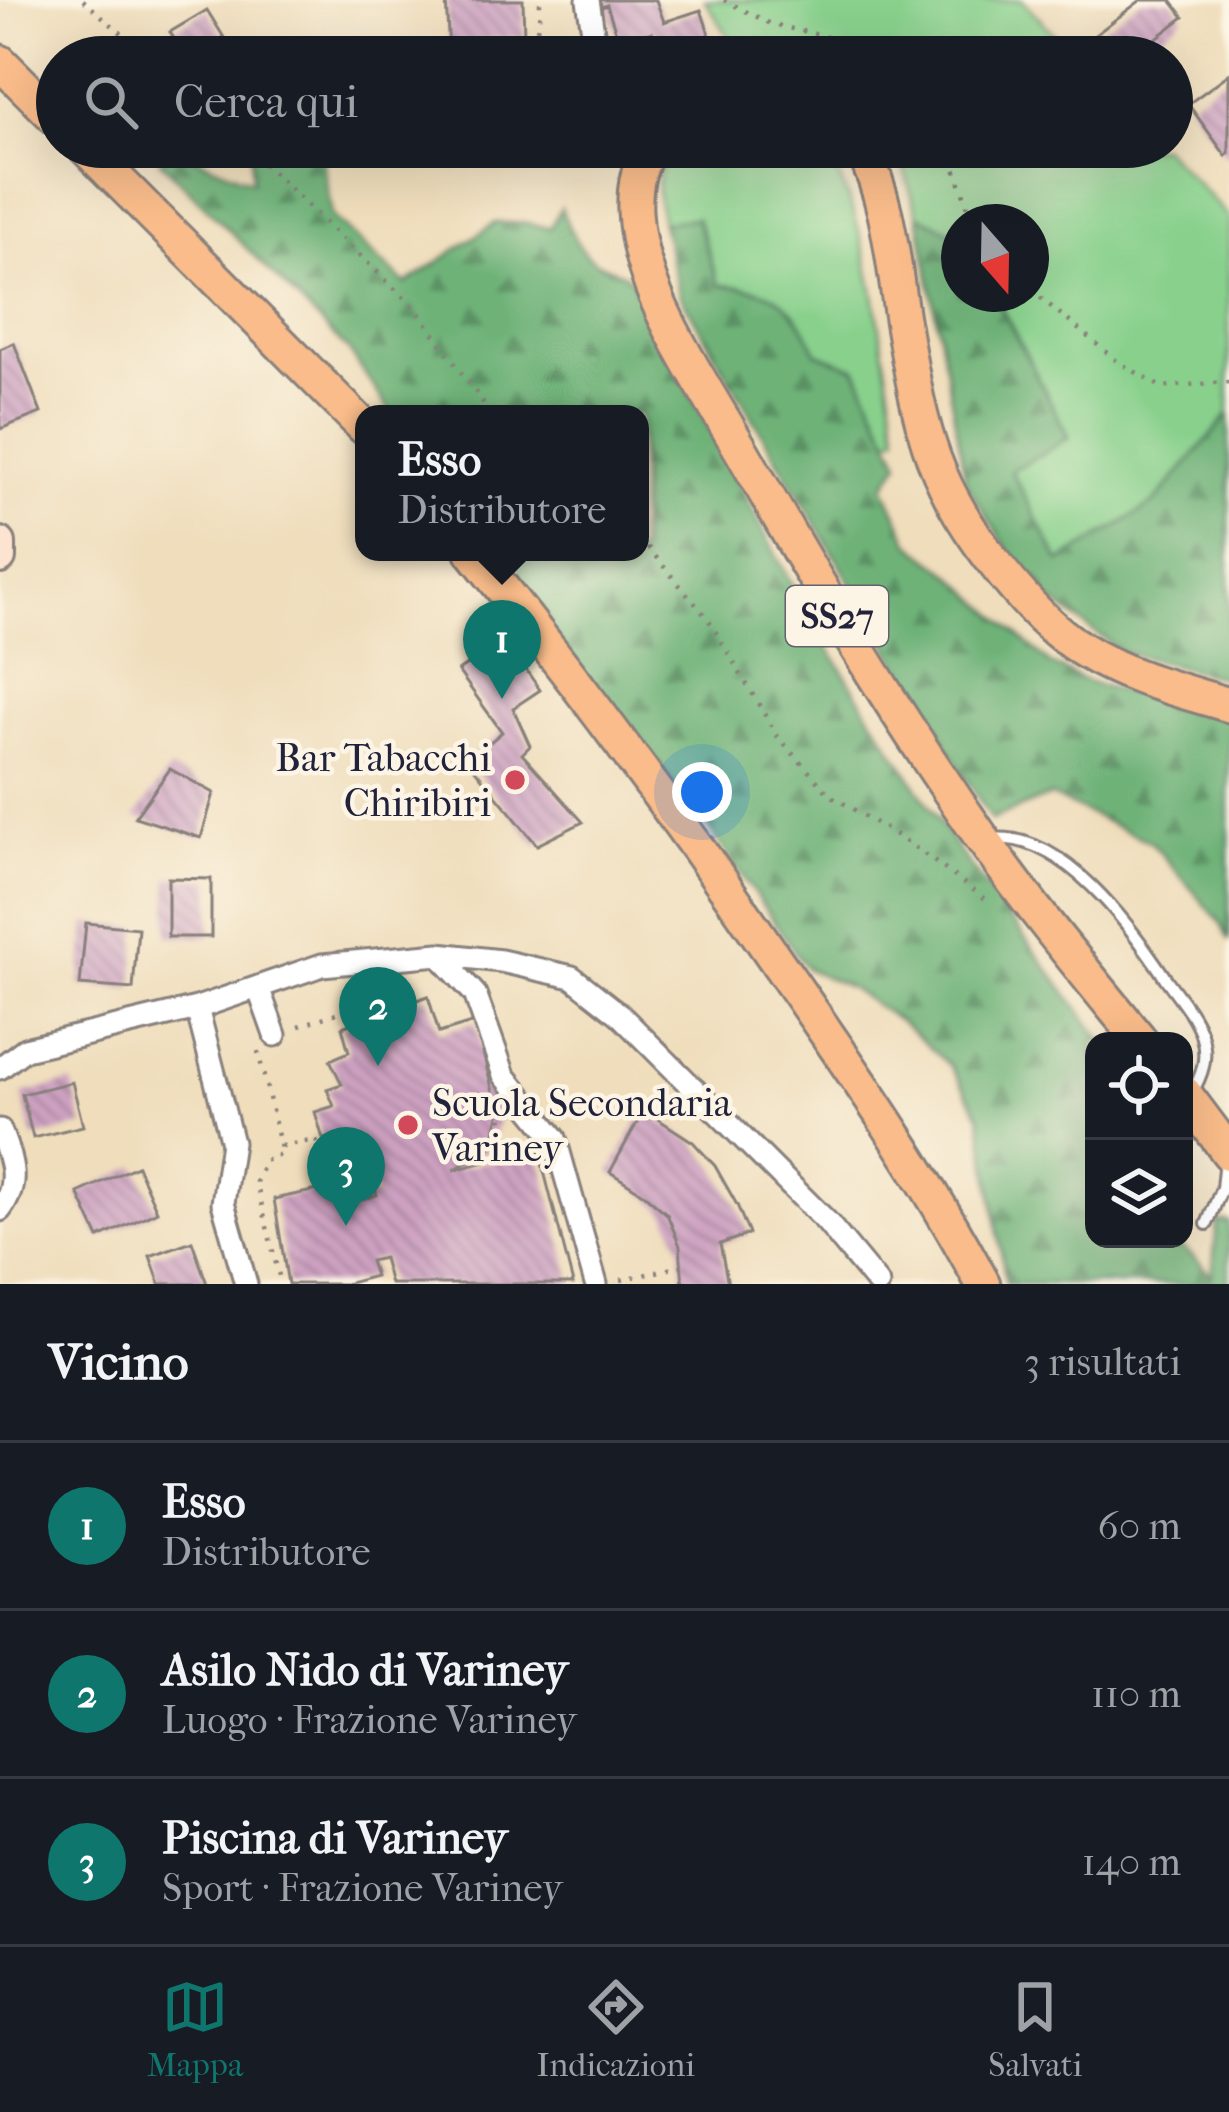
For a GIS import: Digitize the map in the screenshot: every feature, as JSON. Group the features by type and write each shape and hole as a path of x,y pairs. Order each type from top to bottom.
{"main road":[{"path":"0,62 36,98"},
{"path":"106,168 355,418"},
{"name":"SS27","path":"639,168 634,194 649,279 827,601 983,840 1134,1032"},
{"path":"869,168 885,208 924,438 943,488 967,529 1032,610 1083,650 1160,686 1226,703"},
{"path":"0,543 0,558"},
{"path":"479,561 569,670 756,931 913,1157 983,1284"},
{"path":"1193,1105 1228,1151"}],"street":[{"path":"588,0 594,36"},
{"path":"439,955 476,994 504,1075 555,1138 600,1284"},
{"path":"0,1067 25,1049 197,1008 322,965 439,955 572,977 619,1014 826,1221 878,1284"},
{"path":"258,987 265,1038"},
{"path":"197,1008 232,1143 223,1202 246,1284"},
{"path":"0,1130 13,1164 13,1183 0,1210"}],"lane":[{"path":"983,840 1005,837 1044,851 1123,916 1202,1036 1204,1072 1193,1087"},
{"path":"1207,1224 1222,1188 1228,1151"}],"path":[{"path":"83,0 125,36"},
{"path":"534,36 540,23 540,0"},
{"path":"724,0 771,24 824,36"},
{"path":"268,168 417,310 485,405"},
{"path":"955,168 967,204"},
{"path":"1049,305 1117,361 1161,387 1229,382"},
{"path":"649,549 708,619 778,737 830,795 998,906"},
{"path":"281,1284 256,1182 265,1161 282,1153 265,1038 376,999 381,1012"},
{"path":"494,1090 505,1133 494,1135"},
{"path":"280,1146 316,1140 329,1175 350,1171 361,1200"},
{"path":"325,1164 340,1160"},
{"path":"600,1284 682,1266"}],"green space":[{"path":"705,0 1022,0 1056,36 728,36"},
{"path":"167,168 220,168 252,181 252,168 324,168 332,217 406,284 495,223 550,228 561,208 582,250 632,280 805,610 960,853 1096,1032 1085,1032 1085,1248 1184,1248 1212,1275 1217,1222 1229,1222 1229,1284 1006,1284 980,1115 950,1066 902,1023 849,987 807,969 706,824 492,561 649,561 649,405 386,405 349,351"},
{"path":"662,168 835,168 864,251 898,435 889,440 856,368 817,353 791,309 769,294 719,285 697,218 662,223 658,182"},
{"path":"903,168 1182,168 1229,217 1229,414 1154,503 1060,563 1011,471 1069,437 1003,312 1049,312 1049,204 941,204 941,227 918,215"},
{"path":"918,215 941,227 941,312 1003,312 1069,438 1011,471 1060,562 1154,503 1229,414 1229,679 1122,652 1030,585 966,483"},
{"path":"696,218 719,285 756,290 781,301 791,309 817,353 856,368 900,462 884,486 910,543 1050,664 1090,683 1229,717 1229,941 1220,922 1152,843 1050,796 991,820 679,293 662,223"}],"building":[{"path":"446,0 523,0 524,36 448,36"},
{"path":"596,0 656,0 664,22 701,10 710,36 653,36 652,32 617,36 607,5 597,9"},
{"path":"1141,0 1171,0 1184,17 1159,36 1094,36"},
{"path":"207,10 223,36 172,36 170,32"},
{"path":"1229,74 1226,156 1193,111 1193,100"},
{"path":"14,343 41,413 0,429 0,349"},
{"path":"505,640 540,690 513,708 530,746 522,754 583,822 537,845 468,761 502,732 458,671"},
{"path":"170,769 214,793 201,838 135,817"},
{"path":"168,878 211,879 211,937 168,937"},
{"path":"86,923 138,928 133,989 80,985"},
{"path":"428,996 439,1033 475,1022 499,1115 492,1146 454,1170 538,1148 573,1284 390,1284 383,1258 370,1261 375,1276 345,1284 288,1284 274,1199 337,1186 344,1205 377,1195 368,1163 343,1170 335,1138 323,1139 315,1112 334,1106 327,1089 342,1084 330,1060 349,1052 342,1027"},
{"path":"72,1082 83,1126 33,1138 22,1094"},
{"path":"644,1110 693,1142 715,1166 737,1205 749,1234 720,1244 728,1284 683,1284 680,1246 667,1214 610,1172"},
{"path":"137,1166 157,1211 99,1238 78,1193"},
{"path":"192,1241 207,1284 160,1284 150,1256"}],"place":[{"name":"Esso","path":"502,699"},
{"name":"Bar Tabacchi Chiribiri","path":"515,780"},
{"name":"Asilo Nido di Variney","path":"378,1066"},
{"name":"Scuola Secondaria Variney","path":"408,1125"},
{"name":"Piscina di Variney","path":"346,1226"}]}
